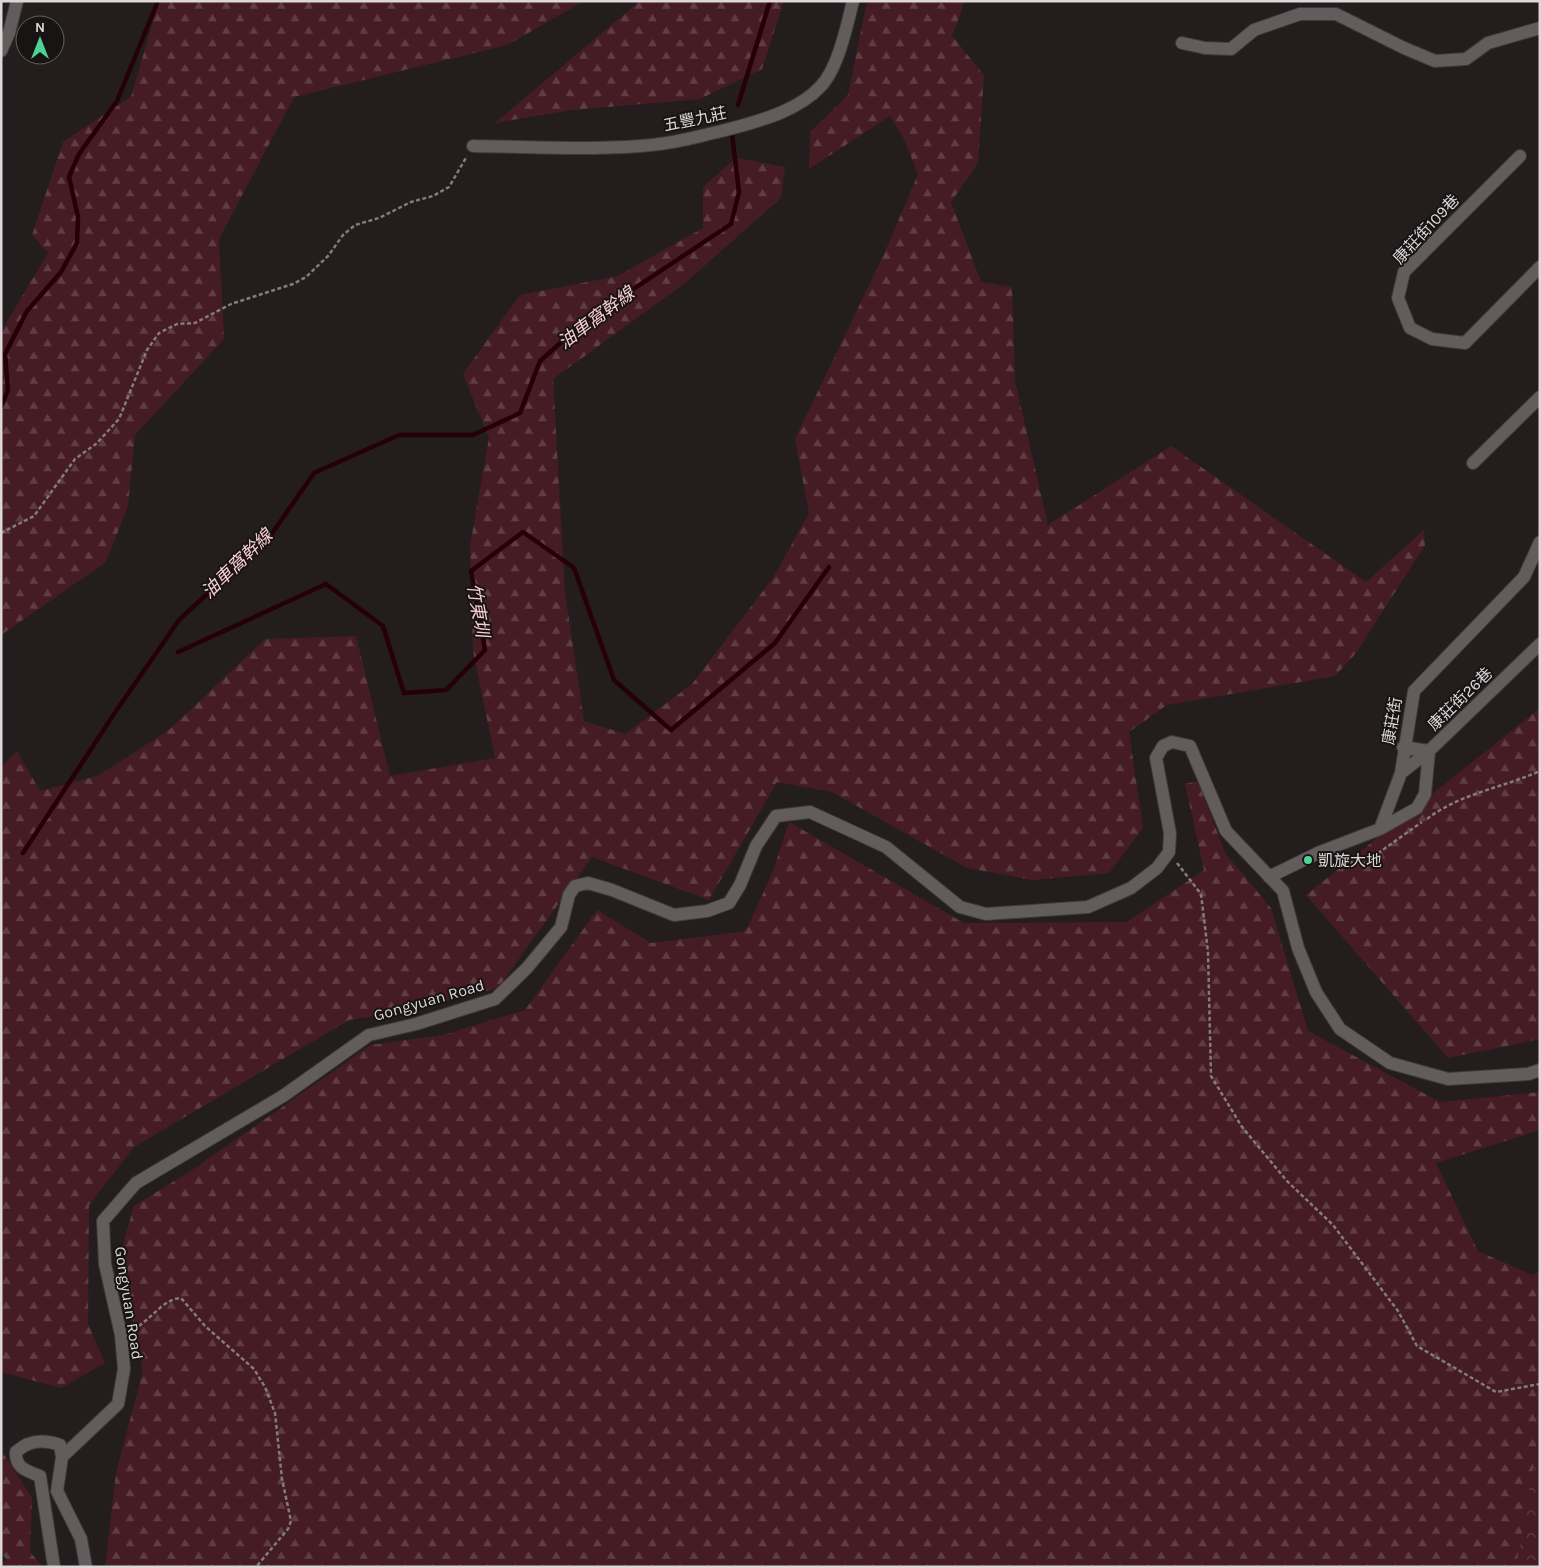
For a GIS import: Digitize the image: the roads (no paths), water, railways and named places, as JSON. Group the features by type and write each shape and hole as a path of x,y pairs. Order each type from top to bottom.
{"street":[{"path":"1,50 9,33 17,1"},
{"name":"五豐九莊","path":"472,146 576,148 642,146 710,134 765,120 805,100 823,85 841,50 853,1"},
{"path":"1182,43 1205,48 1232,49 1254,30 1300,14 1336,14 1404,48 1436,61 1466,60 1488,43 1540,28"},
{"name":"康莊街109巷","path":"1520,156 1404,272 1398,298 1410,328 1432,339 1465,343 1540,267"},
{"path":"1473,463 1540,397"},
{"name":"康莊街","path":"1380,829 1401,773 1414,691 1524,576 1540,542"},
{"name":"康莊街26巷","path":"1401,773 1429,751 1540,644"},
{"name":"Gongyuan Road","path":"62,1457 118,1404 124,1369 121,1335 105,1264 103,1221 136,1183 283,1096 369,1035 416,1024 494,999 526,968 561,927 568,895 575,886 588,884 612,890 674,915 707,911 729,903 740,885 756,846 776,816 810,812 886,847 960,907 986,914 1088,907 1131,888 1157,868 1169,852 1170,833 1156,758 1163,746 1172,742 1190,746 1226,831 1269,877"},
{"path":"1404,747 1429,751 1425,794 1417,808 1380,829 1320,852 1269,877 1283,891 1298,948 1316,992 1340,1029 1390,1063 1448,1079 1528,1074 1540,1070"},
{"path":"54,1567 40,1476 22,1469 16,1460 16,1452 23,1446 35,1441 51,1442 60,1445 62,1457 57,1490 81,1539 86,1567"}],"waterway":[{"path":"1,407 8,390 5,354 27,311 61,272 77,243 78,217 69,177 79,154 117,101 158,1"},
{"name":"油車窩幹線","path":"738,105 770,1"},
{"name":"油車窩幹線","path":"23,853 114,714 179,620 271,535 314,473 399,435 473,435 520,413 540,361 584,322 731,224 739,192 732,134"},
{"name":"竹東圳","path":"178,652 326,584 383,626 404,693 446,690 485,650 471,571 523,532 574,568 614,680 671,730 775,643 829,567"}],"place":[{"name":"凱旋大地","path":"1308,860"}]}
